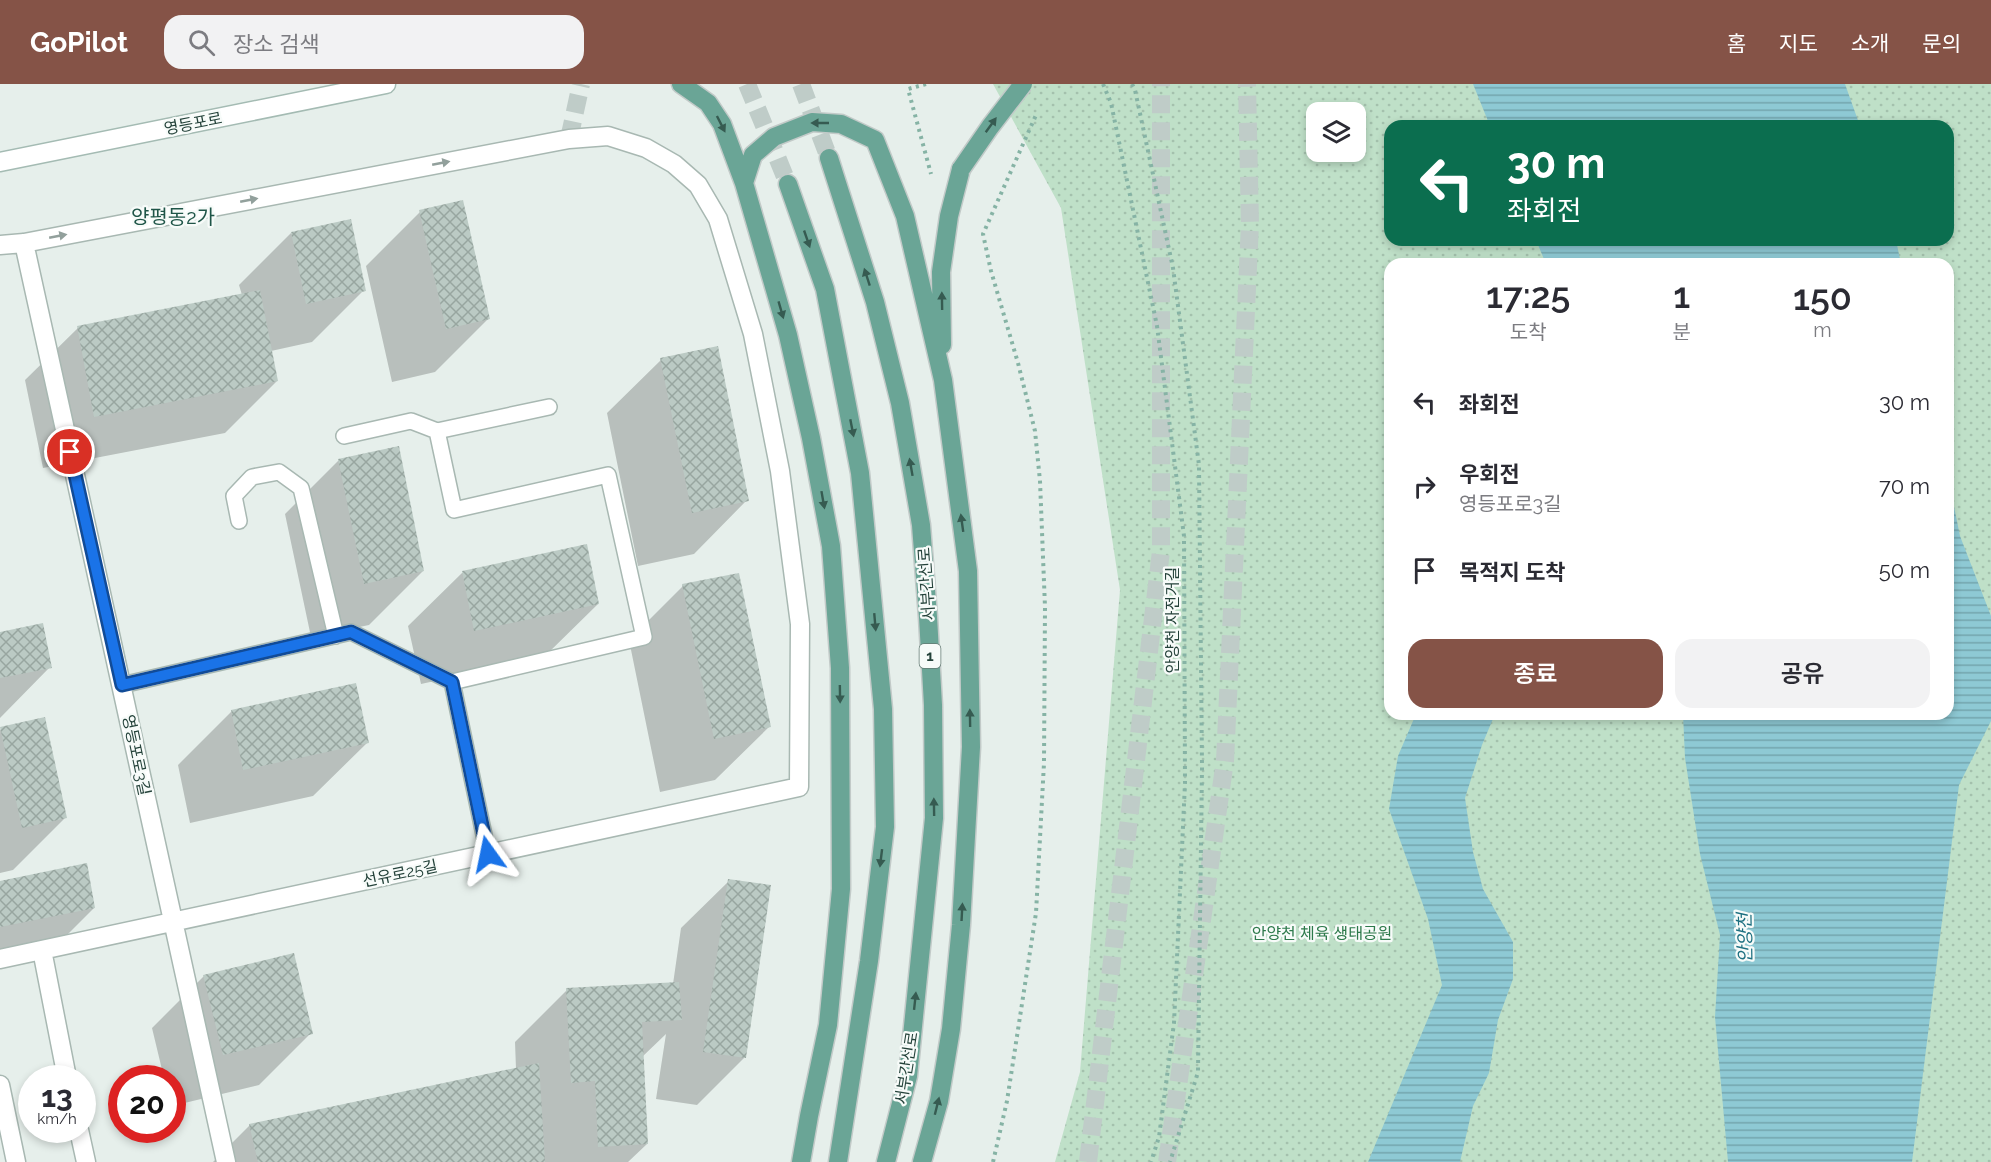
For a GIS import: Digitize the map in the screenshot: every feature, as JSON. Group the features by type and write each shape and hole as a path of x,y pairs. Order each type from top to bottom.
{"main road":[{"path":"681,84 708,103 722,124 744,183 788,335 812,438 831,546 840,668 841,889 828,1025 801,1162"},
{"path":"943,380 941,272 949,216 961,169 1023,84"},
{"path":"744,183 753,155 774,137 812,122 841,124 875,140 904,216 943,380 968,571 971,747 961,925 951,1029 939,1101 922,1162"},
{"name":"서부간선로","path":"829,158 875,302 900,403 921,525 933,705 934,818 908,1076 886,1162"},
{"path":"788,184 825,289 860,473 883,709 885,827 867,972 838,1162"}],"street":[{"name":"영등포로","path":"0,162 387,84"},
{"name":"선유로25길","path":"0,959 799,787 800,624 780,471 753,334 718,219 698,185 674,164 646,148 608,136 569,139 24,243"},
{"path":"0,245 24,243"},
{"name":"영등포로3길","path":"24,243 226,1162"},
{"path":"42,950 64,1065"},
{"path":"0,1085 16,1162"},
{"path":"82,1143 86,1162"}],"lane":[{"path":"344,436 411,422 436,431 549,407"},
{"path":"122,685 351,632 452,682 644,638 608,475 454,510 436,431"},
{"path":"238,521 234,496 252,477 279,472 301,488 336,636"},
{"path":"452,682 488,854"}],"path":[{"path":"926,84 908,89 932,177"},
{"name":"안양천 자전거길","path":"1103,84 1111,103 1157,326 1184,536 1185,783 1174,1012 1159,1137 1151,1162"},
{"path":"1132,84 1173,268 1199,465 1202,767 1197,1072 1170,1162"},
{"path":"993,1162 1009,1090 1036,913 1044,764 1045,607 1040,481 1035,432 983,234 1039,108"}],"green space":[{"name":"안양천 체육 생태공원","path":"993,84 1991,84 1991,1162 1055,1162 1080,1072 1120,590 1061,208"}],"water":[{"path":"1473,84 1845,84 1858,120 1488,120"},
{"path":"1538,246 1897,246 1900,258 1544,258"},
{"name":"안양천","path":"1954,507 1960,536 1991,616 1991,721 1959,785 1912,1162 1728,1162 1715,1017 1720,935 1700,854 1685,758 1683,720 1954,720"},
{"path":"1413,720 1492,720 1465,798 1473,852 1483,889 1513,942 1513,979 1498,1020 1489,1073 1473,1106 1460,1162 1368,1162 1442,985 1428,919 1389,809 1398,756"}],"building":[{"path":"463,200 490,319 446,329 419,210"},
{"path":"351,219 366,291 306,304 291,232"},
{"path":"260,290 278,381 94,417 77,326"},
{"path":"718,346 749,501 692,513 660,358"},
{"path":"399,446 424,571 364,584 338,459"},
{"path":"587,544 599,604 474,631 462,571"},
{"path":"739,573 771,727 714,739 682,584"},
{"path":"43,623 52,668 0,678 0,632"},
{"path":"356,683 369,743 243,770 231,710"},
{"path":"45,717 67,818 22,828 0,727"},
{"path":"87,863 95,908 0,927 0,881"},
{"path":"728,879 771,885 746,1058 703,1052"},
{"path":"294,953 313,1034 223,1055 203,975"},
{"path":"679,982 682,1020 642,1022 648,1144 598,1147 595,1081 571,1083 566,988"},
{"path":"539,1063 545,1162 258,1162 249,1124"}],"tunnel":[{"path":"569,139 581,84"},
{"path":"747,84 788,184"},
{"path":"801,84 829,158"},
{"path":"1088,1162 1161,551 1161,84"},
{"path":"1167,1162 1225,761 1250,224 1247,84"}],"district":[{"name":"양평동2가","path":"173,217"}],"route":[{"path":"70,452 122,685 351,632 452,682 488,854"}]}
